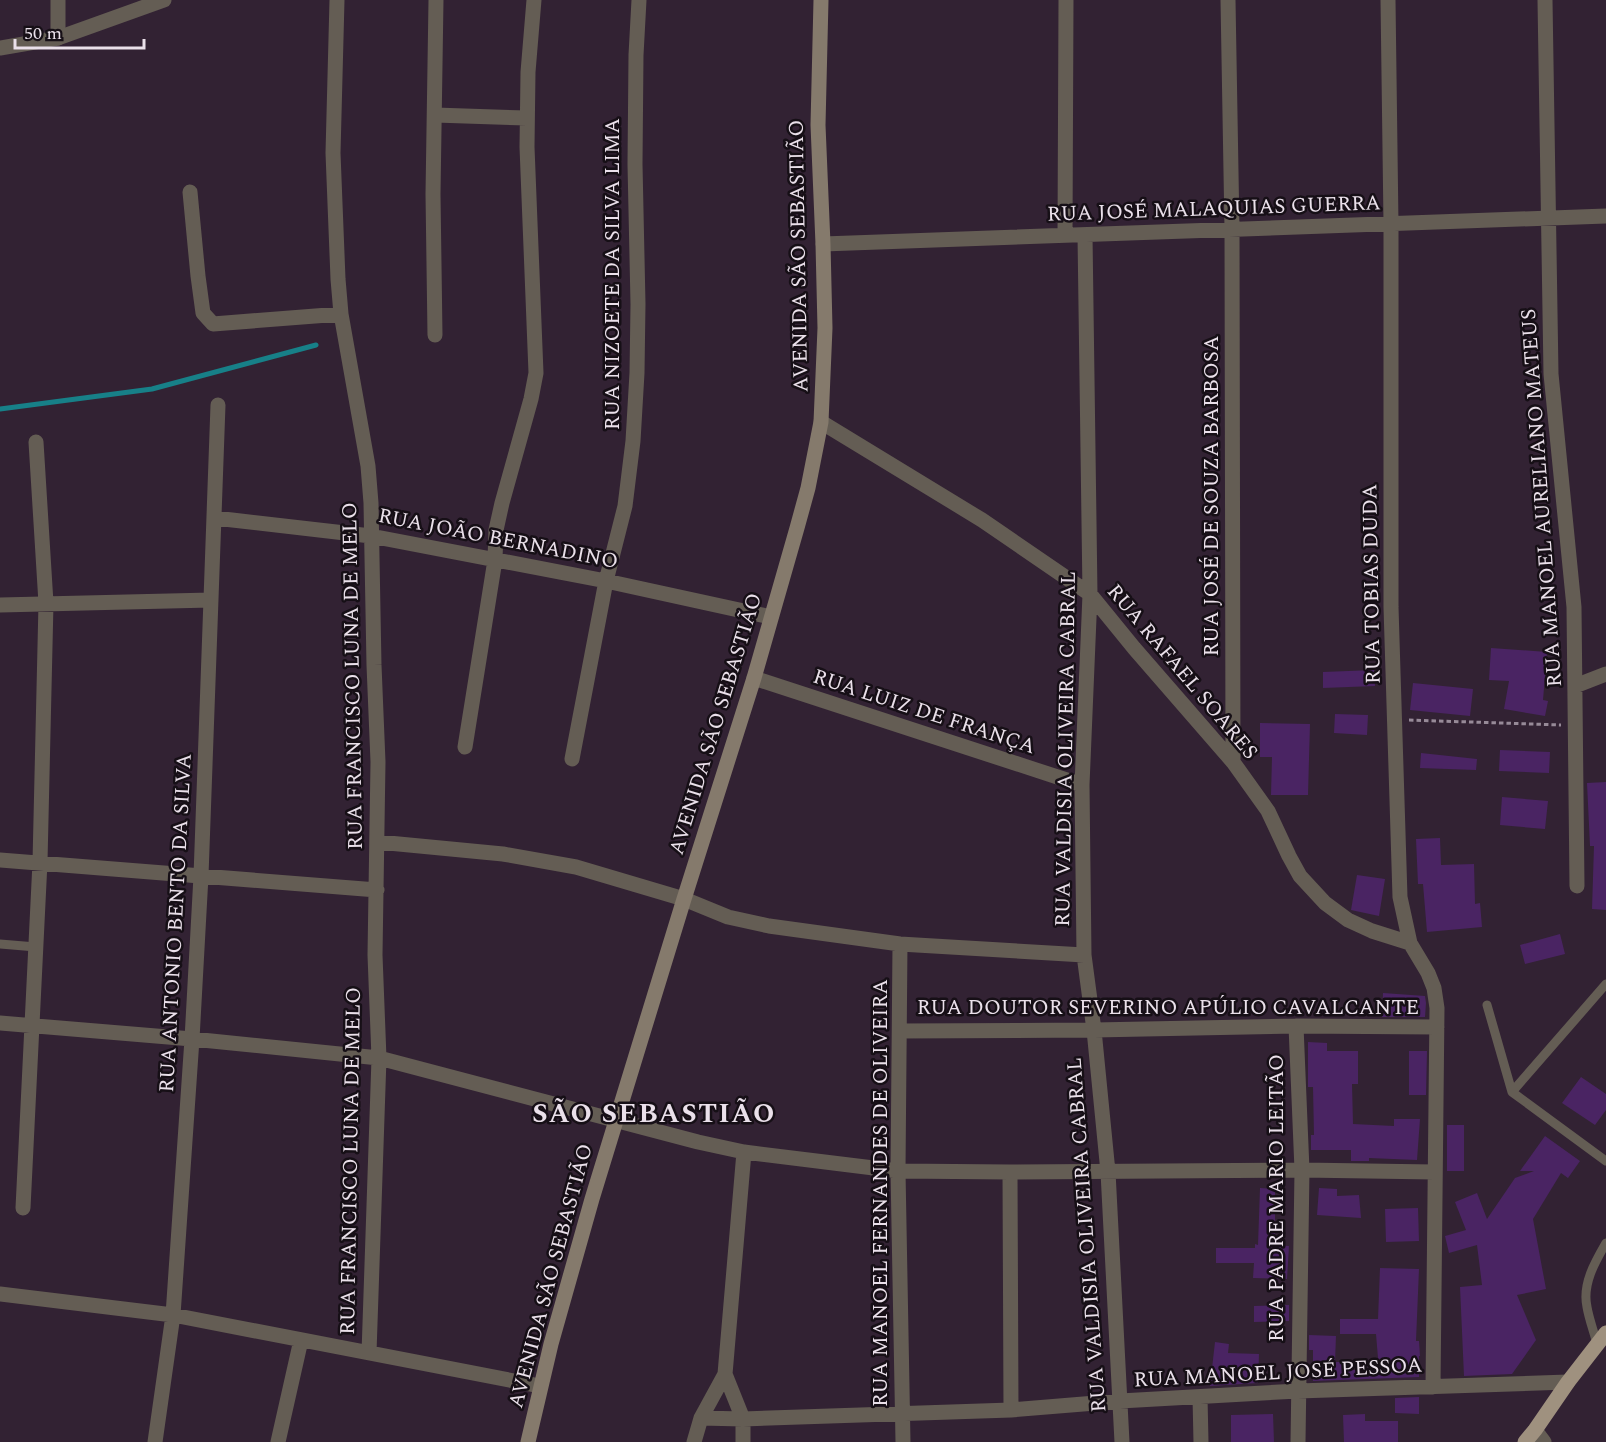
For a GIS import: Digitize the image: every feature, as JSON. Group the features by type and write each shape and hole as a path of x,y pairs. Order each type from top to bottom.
{"main road":[{"name":"AVENIDA SÃO SEBASTIÃO","path":"528,1442 551,1344 616,1120 754,678 808,488 821,422 825,328 824,244 818,125 821,0"},
{"path":"1535,1438 1568,1382 1602,1339"}],"street":[{"path":"58,0 58,38"},
{"path":"0,48 58,38 164,0"},
{"name":"RUA FRANCISCO LUNA DE MELO","path":"337,0 333,153 338,279 341,314 368,465 378,762 375,955 379,1058 369,1353"},
{"path":"435,335 433,194 436,0"},
{"path":"465,747 495,560 496,530 536,373 526,147 528,72 534,0"},
{"name":"RUA NIZOETE DA SILVA LIMA","path":"572,759 606,581 626,506 633,441 638,316 635,153 639,0"},
{"path":"1065,235 1066,0"},
{"name":"RUA JOSÉ DE SOUZA BARBOSA","path":"1228,0 1232,229 1233,762"},
{"name":"RUA TOBIAS DUDA","path":"1388,0 1391,224 1391,607 1401,897 1410,943 1428,973 1434,988 1437,1008 1433,1387"},
{"name":"RUA MANOEL AURELIANO MATEUS","path":"1545,0 1551,374 1574,607 1577,886"},
{"path":"435,115 527,118"},
{"path":"190,192 203,313 213,324 341,314"},
{"name":"RUA JOSÉ MALAQUIAS GUERRA","path":"824,244 1606,216"},
{"name":"RUA VALDISIA OLIVEIRA CABRAL","path":"1085,235 1090,594 1082,785 1084,955 1108,1172 1122,1442"},
{"name":"RUA ANTONIO BENTO DA SILVA","path":"155,1442 172,1315 192,1039 201,876 218,405"},
{"name":"RUA RAFAEL SOARES","path":"821,422 982,520 1090,594 1233,762 1268,811 1300,876 1325,903 1348,920 1371,931 1410,943"},
{"path":"23,1208 40,862 46,603 36,442"},
{"name":"RUA JOÃO BERNADINO","path":"215,518 371,536 606,581 771,616"},
{"path":"0,605 211,600"},
{"path":"1575,686 1606,674"},
{"name":"RUA LUIZ DE FRANÇA","path":"754,678 1082,785"},
{"path":"378,842 503,854 566,865 684,898 728,917 769,926 900,944 1084,955"},
{"path":"0,860 376,890"},
{"name":"RUA MANOEL FERNANDES DE OLIVEIRA","path":"900,944 898,1171 903,1442"},
{"path":"0,1023 379,1058 744,1152 898,1171 1434,1172"},
{"name":"RUA DOUTOR SEVERINO APÚLIO CAVALCANTE","path":"900,1031 1296,1026 1437,1027"},
{"name":"RUA PADRE MARIO LEITÃO","path":"1296,1026 1302,1170 1298,1442"},
{"path":"694,1442 701,1418 725,1374 744,1152"},
{"path":"1010,1172 1011,1410"},
{"path":"0,1294 172,1315 540,1386"},
{"path":"278,1442 301,1340"},
{"path":"725,1374 743,1419 743,1442"},
{"name":"RUA MANOEL JOSÉ PESSOA","path":"701,1418 743,1419 1011,1410 1298,1391 1568,1382"},
{"path":"1200,1397 1201,1442"}],"lane":[{"path":"0,944 36,947"},
{"path":"1512,1092 1606,984"},
{"path":"1486,1005 1512,1092 1606,1161"},
{"path":"1602,1339 1586,1305 1587,1287 1593,1267 1606,1243"}],"path":[{"path":"1395,720 1575,725"}],"building":[{"path":"1491,648 1547,652 1543,700 1548,701 1545,716 1504,709 1509,681 1489,680"},
{"path":"1374,670 1375,686 1323,688 1323,672"},
{"path":"1413,683 1473,689 1470,716 1410,710"},
{"path":"1335,714 1368,715 1367,735 1334,733"},
{"path":"1260,723 1310,724 1308,795 1271,795 1272,757 1260,757"},
{"path":"1500,750 1550,752 1549,773 1499,771"},
{"path":"1421,753 1477,759 1476,770 1420,768"},
{"path":"1606,782 1606,910 1592,909 1594,846 1590,846 1587,783"},
{"path":"1502,797 1548,801 1545,829 1500,825"},
{"path":"1440,838 1441,865 1474,864 1475,904 1480,903 1482,927 1427,932 1423,884 1418,884 1416,839"},
{"path":"1357,875 1385,879 1379,916 1351,910"},
{"path":"1560,934 1565,954 1525,964 1520,945"},
{"path":"1383,993 1425,996 1425,1017 1382,1017"},
{"path":"1308,1042 1327,1043 1327,1051 1358,1051 1358,1084 1352,1084 1353,1124 1394,1126 1394,1119 1420,1119 1417,1160 1369,1158 1369,1161 1351,1161 1351,1150 1311,1150 1311,1135 1314,1135 1313,1087 1308,1087"},
{"path":"1409,1051 1427,1051 1426,1095 1409,1095"},
{"path":"1581,1077 1606,1094 1606,1110 1595,1125 1562,1103"},
{"path":"1447,1125 1464,1125 1464,1171 1447,1171"},
{"path":"1545,1136 1580,1161 1568,1178 1561,1173 1533,1219 1546,1289 1517,1295 1536,1340 1512,1374 1464,1376 1460,1287 1482,1285 1477,1245 1449,1253 1445,1236 1466,1230 1455,1202 1477,1193 1487,1219 1515,1178 1534,1171 1520,1171"},
{"path":"1260,1188 1275,1189 1275,1245 1289,1246 1287,1279 1253,1278 1254,1263 1216,1263 1216,1248 1255,1248 1255,1244 1258,1245"},
{"path":"1319,1188 1337,1189 1337,1196 1359,1195 1361,1218 1317,1215"},
{"path":"1418,1208 1419,1241 1386,1242 1385,1209"},
{"path":"1380,1268 1419,1269 1416,1341 1419,1341 1419,1377 1313,1381 1313,1350 1309,1350 1309,1335 1336,1336 1335,1362 1349,1362 1349,1370 1379,1370 1376,1334 1340,1334 1340,1319 1378,1319"},
{"path":"1289,1305 1289,1321 1254,1322 1254,1306"},
{"path":"1215,1342 1229,1344 1228,1353 1259,1354 1258,1383 1210,1386"},
{"path":"1419,1397 1419,1414 1395,1413 1395,1398"},
{"path":"1273,1414 1274,1442 1231,1442 1231,1415"},
{"path":"1365,1414 1365,1421 1398,1421 1398,1442 1344,1442 1343,1415"}],"waterway":[{"path":"0,409 152,389 316,345"}],"district":[{"name":"SÃO SEBASTIÃO","path":"654,1114"}]}
